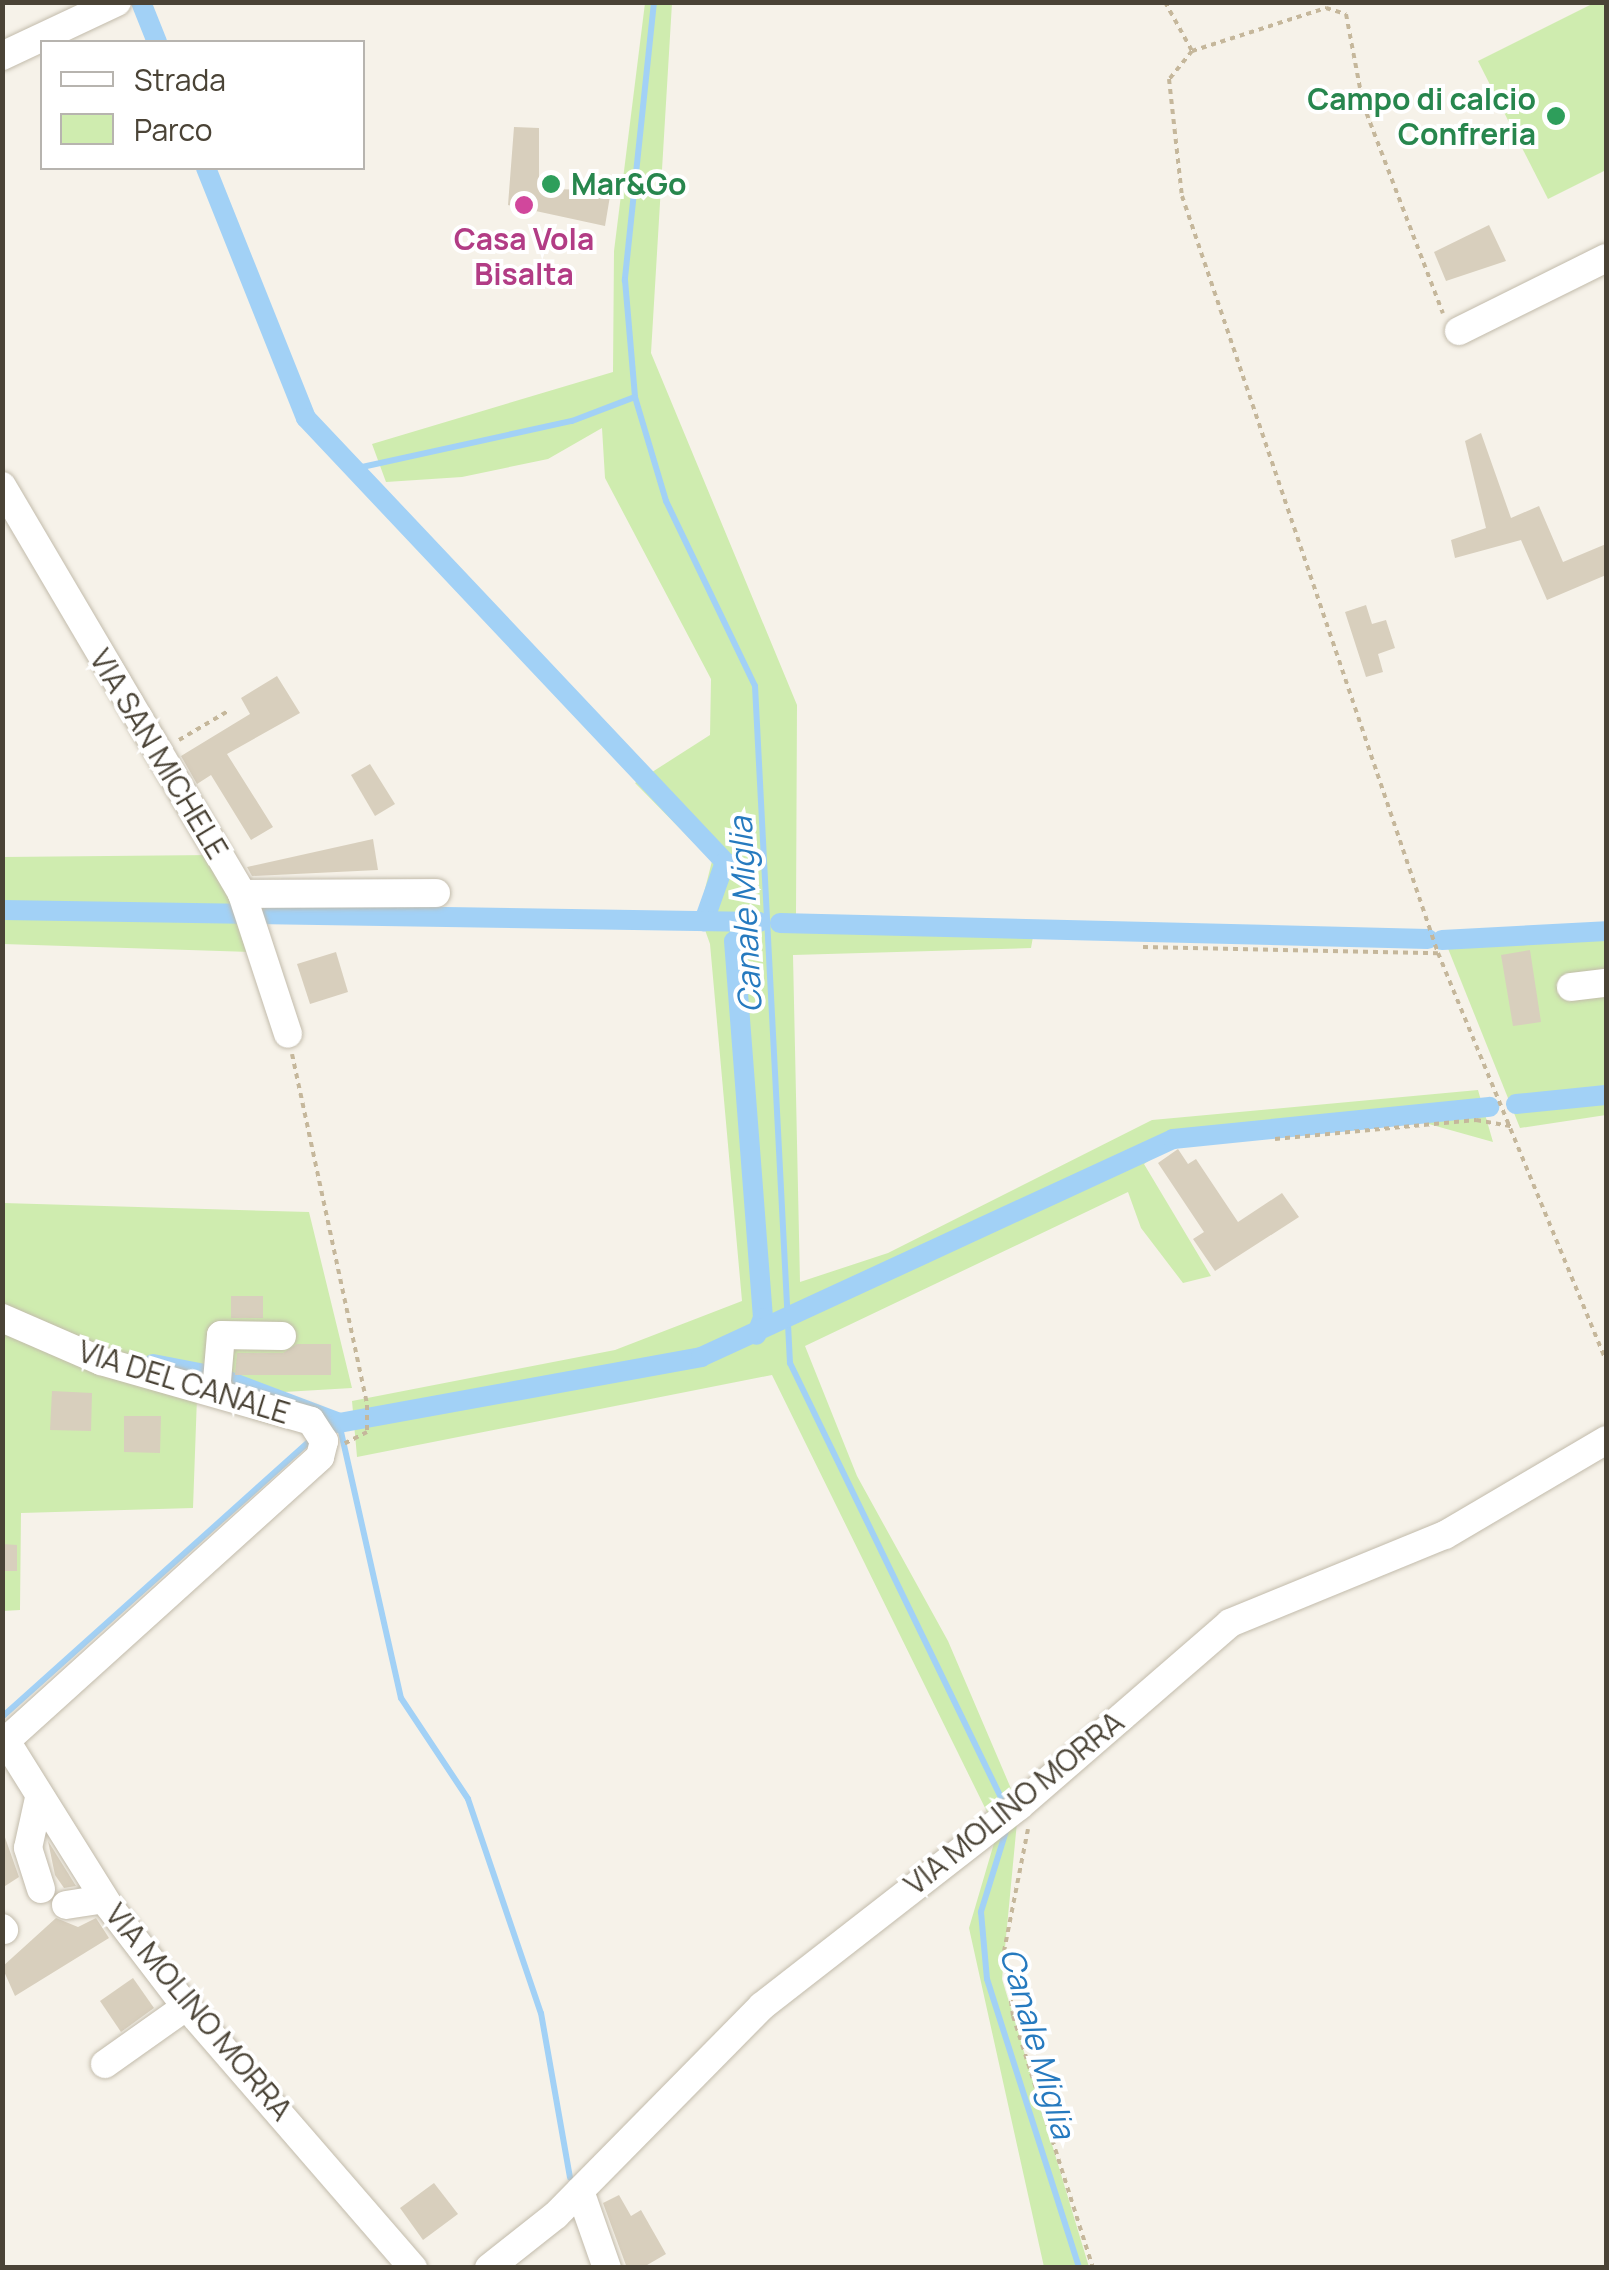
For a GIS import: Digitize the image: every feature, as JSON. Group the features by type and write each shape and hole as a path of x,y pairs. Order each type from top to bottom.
{"street":[{"path":"2,56 118,2"},
{"path":"1459,331 1606,258"},
{"name":"VIA SAN MICHELE","path":"2,486 246,908 288,1034"},
{"path":"246,908 436,892"},
{"path":"1571,987 1606,983"},
{"name":"VIA DEL CANALE","path":"2,1318 101,1361 311,1421"},
{"path":"216,1392 221,1335 282,1336"},
{"name":"VIA MOLINO MORRA","path":"311,1421 324,1441 320,1457 4,1743 104,1899 187,2006 413,2268"},
{"name":"VIA MOLINO MORRA","path":"489,2268 580,2191 762,2006 1019,1806 1230,1624 1445,1535 1606,1440"},
{"path":"38,1798 28,1848 41,1890"},
{"path":"66,1905 104,1899"},
{"path":"105,2064 187,2006"},
{"path":"580,2191 607,2268"}],"path":[{"path":"1165,2 1192,51"},
{"path":"1459,331 1422,271 1363,104 1346,14 1326,8 1192,51 1169,79 1182,196 1438,953 1606,1360"},
{"path":"158,752 230,710"},
{"path":"1143,947 1438,953"},
{"path":"288,1034 367,1405 367,1432 352,1440"},
{"path":"1275,1139 1476,1120 1510,1126"},
{"path":"1019,1806 1030,1834 1004,1951 1014,2016 1093,2268"}],"green space":[{"path":"645,3 672,3 651,353 797,705 796,916 1036,920 1031,948 793,955 800,1282 888,1253 1152,1120 1478,1090 1493,1142 1418,1121 1172,1145 1144,1164 1211,1276 1183,1283 1141,1228 1128,1192 805,1346 857,1476 948,1641 1015,1798 990,1818 772,1375 357,1457 352,1401 615,1350 742,1301 710,944 699,913 712,861 635,783 710,735 711,679 605,478 602,428 548,459 462,477 386,482 372,444 613,372 614,251"},
{"name":"Campo di calcio Confreria","path":"1594,3 1606,3 1606,170 1548,199 1478,61"},
{"path":"212,855 251,952 3,944 3,857"},
{"path":"1606,935 1606,1115 1520,1128 1447,946"},
{"path":"3,1203 309,1212 352,1388 197,1397 193,1508 21,1513 20,1610 3,1611"},
{"path":"1017,1822 1002,1979 1089,2267 1044,2267 969,1928 997,1833"}],"building":[{"path":"514,127 539,128 539,189 611,190 605,226 508,205"},
{"path":"1489,225 1506,261 1446,281 1434,252"},
{"path":"1481,433 1511,518 1539,506 1563,562 1606,544 1606,575 1547,600 1521,540 1455,558 1451,540 1486,528 1465,441"},
{"path":"1366,605 1372,624 1386,620 1395,648 1378,654 1383,672 1366,677 1345,612"},
{"path":"277,676 300,713 227,754 273,827 251,840 211,775 197,784 181,756 250,714 241,698"},
{"path":"370,764 395,804 375,816 351,775"},
{"path":"373,839 378,870 252,876 247,867"},
{"path":"1530,950 1541,1022 1513,1026 1501,955"},
{"path":"336,952 348,992 310,1004 297,964"},
{"path":"1178,1149 1188,1164 1196,1159 1238,1222 1282,1193 1299,1217 1215,1271 1193,1239 1204,1232 1158,1163"},
{"path":"231,1296 263,1296 263,1318 231,1318"},
{"path":"297,1344 331,1344 331,1375 235,1375 237,1353 283,1353"},
{"path":"52,1391 92,1393 91,1431 50,1430"},
{"path":"124,1416 161,1416 160,1453 124,1452"},
{"path":"2,1544 17,1545 17,1571 2,1571"},
{"path":"2,1829 19,1877 2,1888"},
{"path":"48,1841 76,1886 64,1888 55,1875"},
{"path":"56,1918 78,1927 96,1918 109,1938 15,1996 2,1967"},
{"path":"133,1978 154,2008 121,2032 100,2001"},
{"path":"434,2183 458,2214 423,2240 400,2208"},
{"path":"619,2195 631,2216 641,2210 666,2254 642,2268 627,2268 603,2203"}],"waterway":[{"path":"141,2 156,40"},
{"name":"Canale Miglia","path":"654,2 625,280 635,397 666,501 755,686 790,1363 1003,1802"},
{"path":"207,170 306,418 725,862 704,921"},
{"path":"353,469 572,421 635,397"},
{"path":"2,910 759,922"},
{"path":"780,923 1428,939"},
{"path":"1442,940 1606,931"},
{"path":"734,941 763,1318 756,1335"},
{"path":"1516,1104 1606,1095"},
{"path":"226,1380 339,1423 701,1357 1173,1139 1489,1107"},
{"path":"153,1364 210,1375"},
{"path":"339,1423 401,1698 468,1799 541,2013 570,2177"},
{"path":"2,1717 310,1441"},
{"name":"Canale Miglia","path":"1006,1831 981,1912 987,1979 1079,2268"}],"place":[{"name":"Campo di calcio Confreria","path":"1556,116"},
{"name":"Mar&Go","path":"551,184"},
{"name":"Casa Vola Bisalta","path":"524,205"}]}
